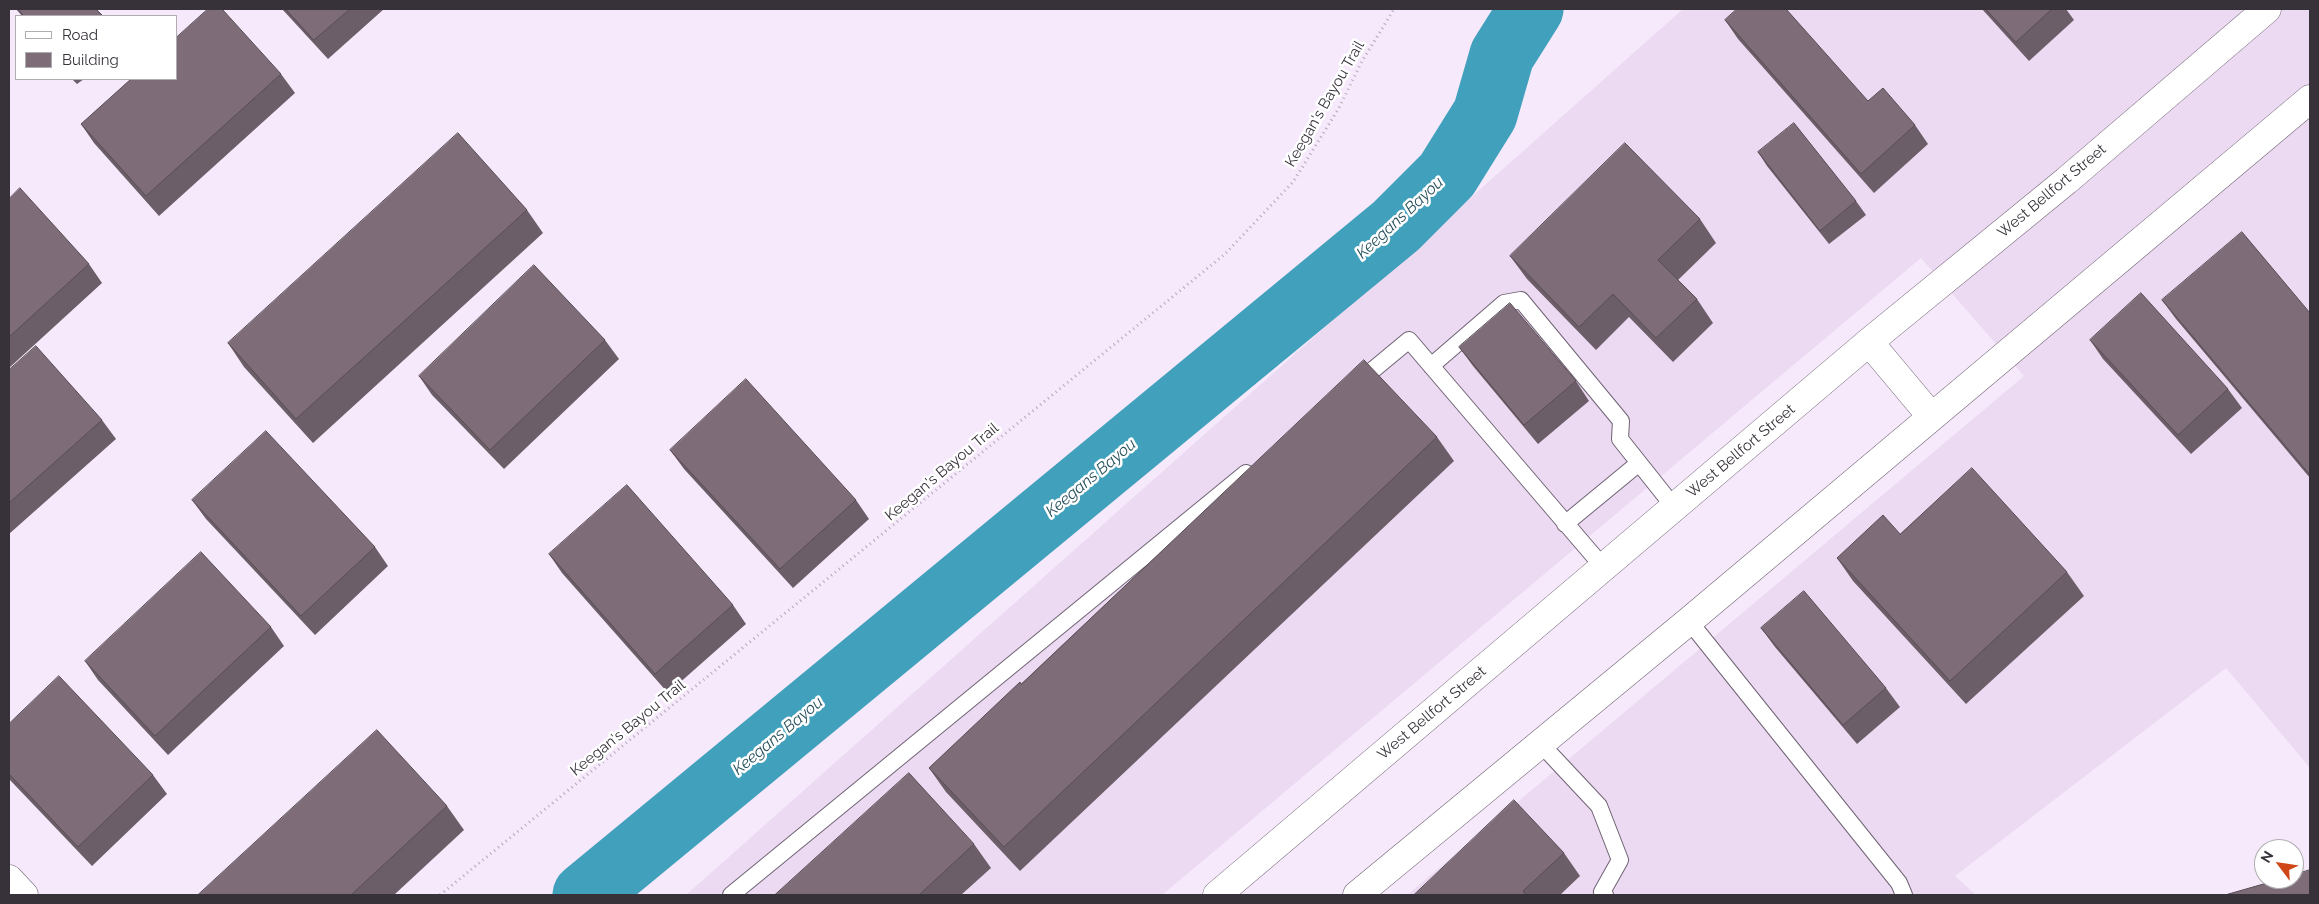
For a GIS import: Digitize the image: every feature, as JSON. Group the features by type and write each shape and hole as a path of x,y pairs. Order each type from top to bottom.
{"main road":[{"name":"West Bellfort Street","path":"1217,895 1869,342 2066,181 2267,9"},
{"path":"1357,895 1689,621 2310,99"},
{"path":"1869,342 1931,416"},
{"path":"9,879 24,895"}],"lane":[{"path":"1431,366 1504,303 1521,300 1621,421 1620,439 1674,507"},
{"path":"1347,391 1409,340 1604,568"},
{"path":"730,895 1262,460"},
{"path":"1565,524 1639,463"},
{"path":"1689,621 1899,883 1904,895"},
{"path":"1540,743 1599,806 1620,860 1602,892 1605,895"}],"path":[{"name":"Keegan's Bayou Trail","path":"440,895 1225,254 1293,182 1339,108 1361,63 1394,9"}],"shaded area":[{"path":"1683,9 2310,9 2310,768 2226,668 1955,876 1976,895 1407,895 2024,376 1921,258 1162,895 686,895"}],"building":[{"path":"18,9 96,9 102,15 23,15"},
{"path":"208,9 222,9 281,74 146,196 81,124 130,80 178,80 178,36"},
{"path":"286,9 350,9 314,40"},
{"path":"1737,9 1786,9 1868,101 1883,88 1915,125 1861,174 1725,20"},
{"path":"1986,9 2052,9 2016,42"},
{"path":"1794,123 1856,201 1820,231 1758,152"},
{"path":"458,133 527,210 296,419 228,343"},
{"path":"1625,143 1700,219 1658,260 1697,299 1656,338 1613,294 1579,327 1510,256"},
{"path":"20,188 89,264 9,337 9,199"},
{"path":"2242,232 2310,313 2310,475 2162,300"},
{"path":"534,265 605,340 490,450 419,376"},
{"path":"2141,293 2228,389 2178,435 2090,340"},
{"path":"1510,303 1576,381 1524,425 1459,347"},
{"path":"36,346 102,420 9,503 9,370"},
{"path":"1364,360 1437,437 1004,847 929,768 1020,682 1021,684"},
{"path":"746,379 856,500 780,569 670,450"},
{"path":"266,431 375,547 301,616 192,500"},
{"path":"1972,468 2067,572 1950,681 1837,558 1883,515 1900,534"},
{"path":"627,485 733,605 655,674 549,554"},
{"path":"201,552 271,627 155,736 85,661"},
{"path":"1804,591 1886,688 1843,725 1761,628"},
{"path":"59,676 153,775 78,847 9,774 9,724"},
{"path":"377,730 447,806 351,895 198,895"},
{"path":"909,773 974,844 919,895 775,895"},
{"path":"1514,800 1564,853 1523,891 1526,895 1414,895"},
{"path":"2310,870 2310,895 2225,895 2254,887 2254,889 2304,889 2304,872"}],"waterway":[{"name":"Keegans Bayou","path":"585,895 1396,226 1447,175 1485,114 1502,55 1531,9"}]}
